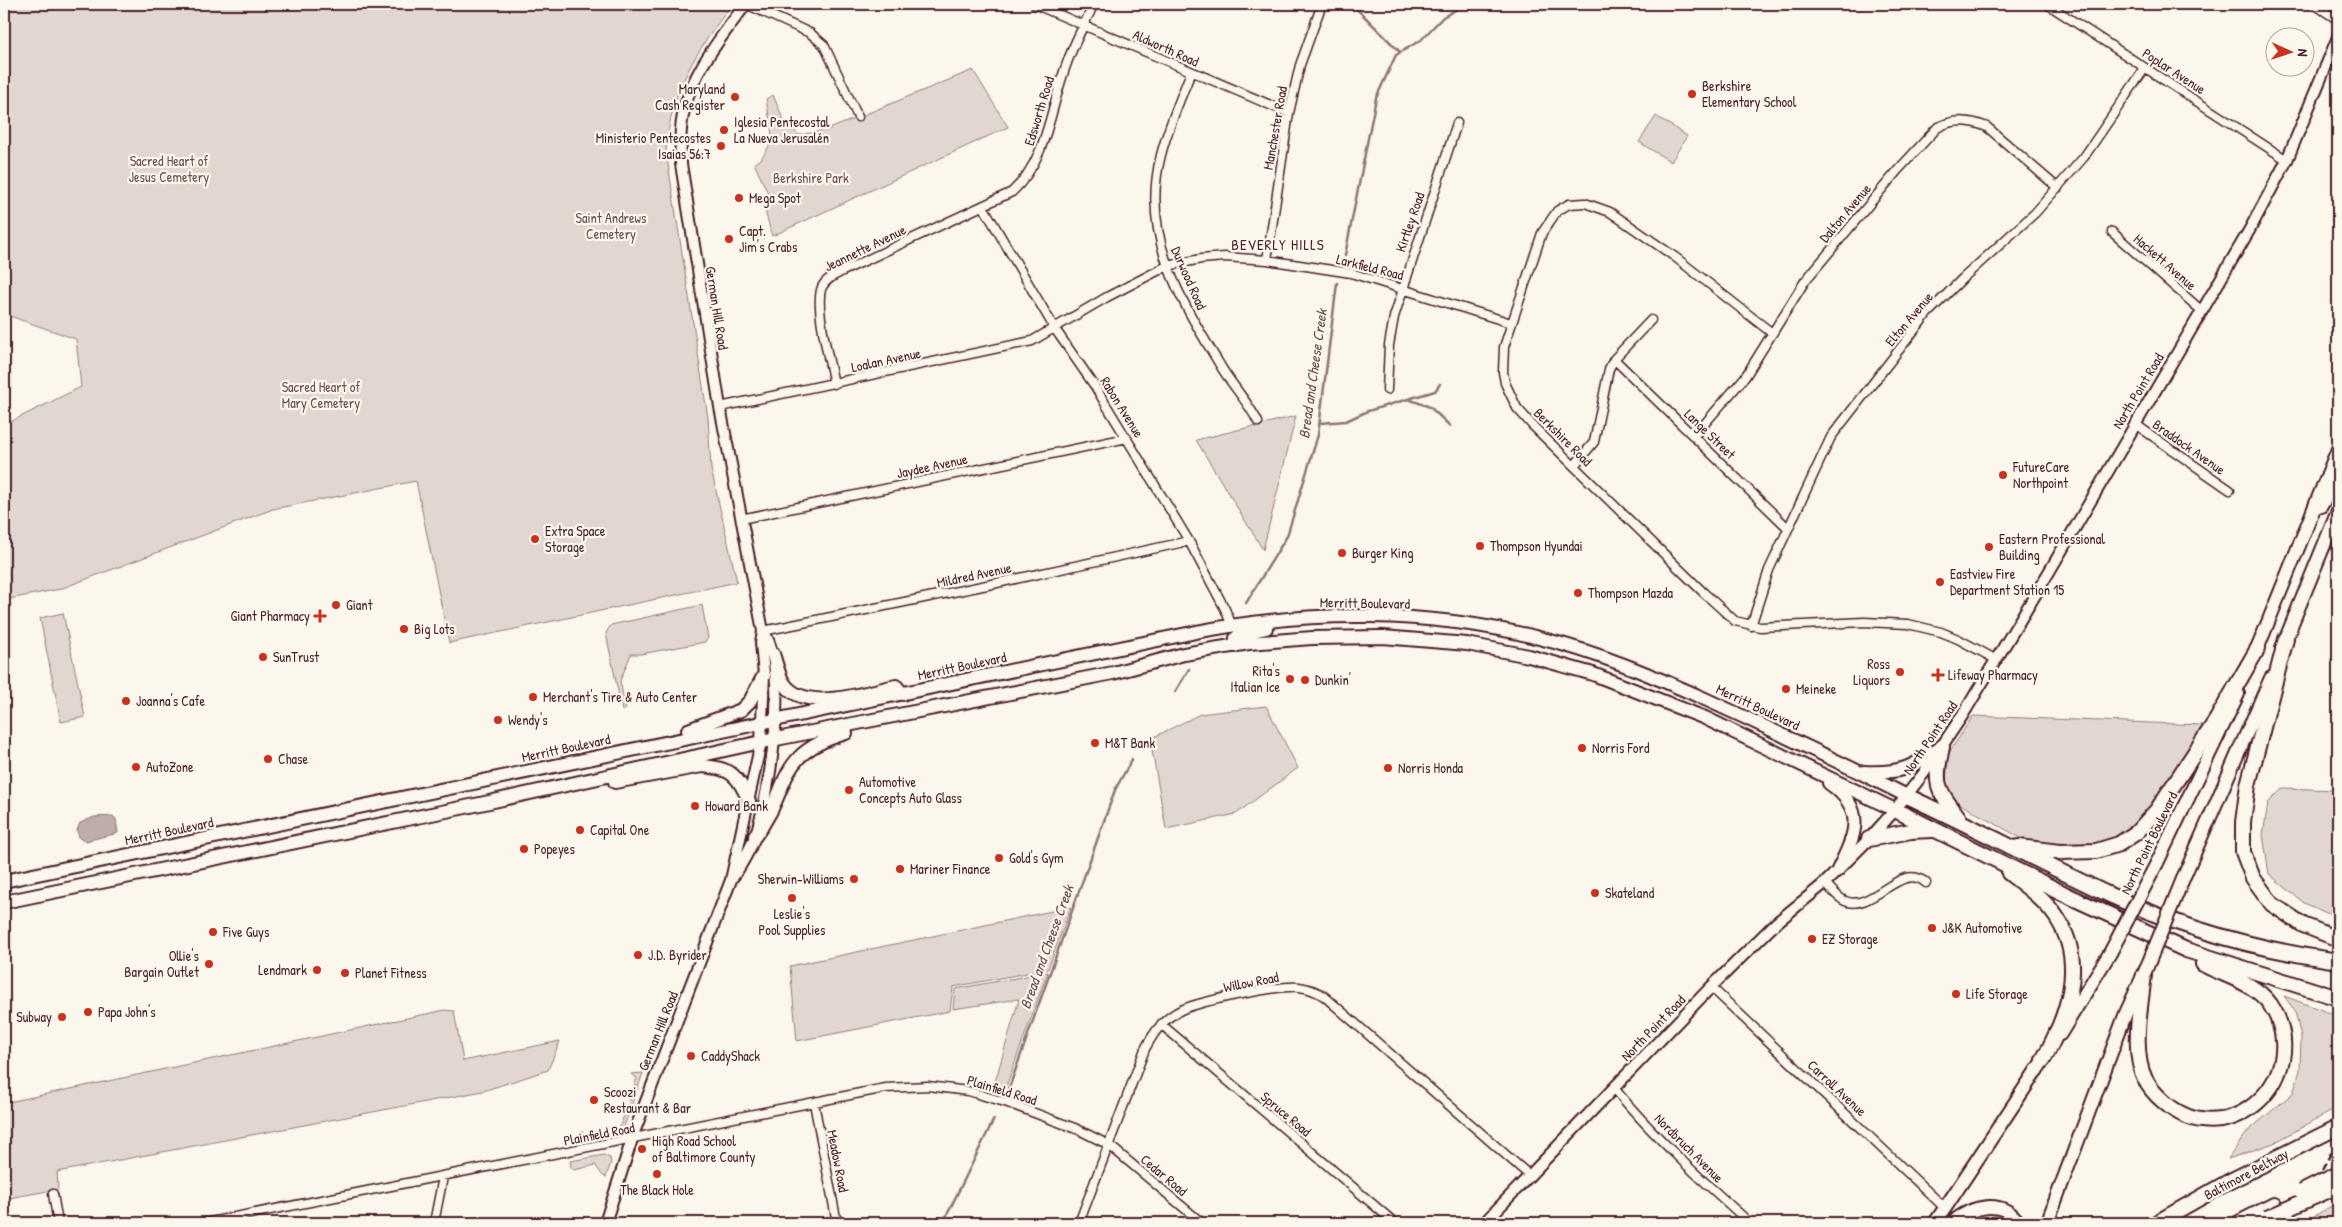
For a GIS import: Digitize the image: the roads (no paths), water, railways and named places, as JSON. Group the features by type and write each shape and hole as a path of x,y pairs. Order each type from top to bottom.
{"highway":[{"path":"2286,639 2248,785 2243,822 2244,852 2253,878 2272,904 2303,925 2338,939"},
{"path":"2009,846 2060,852 2091,852 2119,844 2132,835 2157,810 2217,719 2258,648"},
{"path":"1942,747 1937,770 1939,790 1960,821"},
{"path":"1907,796 2113,897 2189,926 2269,948 2338,961"},
{"path":"1895,810 2159,938 2202,956 2338,998"},
{"path":"1869,839 1911,831 1935,830"},
{"path":"1987,856 2046,904 2057,918 2068,945 2072,971 2070,1000 2060,1030 2043,1060"},
{"path":"2144,974 2139,1056 2145,1079 2159,1098 2176,1112 2192,1119 2209,1121 2227,1120 2244,1113 2261,1100 2274,1083 2283,1059 2283,1034 2269,1004 2247,984 2205,965 2159,938"},
{"name":"Baltimore Beltway","path":"2156,1223 2228,1182 2338,1127"},
{"path":"2239,1223 2338,1174"},
{"path":"2262,1221 2338,1186"}],"main road":[{"name":"North Point Boulevard","path":"1935,1223 2043,1060 2110,953 2157,864 2258,648 2338,449"},
{"path":"2300,543 2338,478"},
{"path":"2047,1223 2126,1013 2221,787 2268,686 2338,511"},
{"name":"Merritt Boulevard","path":"4,881 776,719 1232,626 1300,618 1364,616 1434,620 1540,638 1612,660 1652,676 1749,719 1907,796"},
{"path":"1235,646 1236,638 1241,634 1280,625 1300,618"},
{"path":"1184,654 1191,648 1226,640 1232,626"},
{"path":"4,902 775,739 1113,672 1184,654 1235,646 1312,638 1383,637 1450,642 1503,650 1594,674 1659,698 1705,718 1810,771 1895,810"},
{"path":"773,654 782,681 798,696 809,700 822,700 896,686 903,694"},
{"path":"647,746 741,710 750,702 764,675"},
{"path":"755,836 766,822 792,763 810,746 847,732 855,724"},
{"path":"1858,771 1879,773 1903,770 1942,747"},
{"path":"602,777 604,784 702,766 712,767 733,774 738,778 749,801"},
{"path":"1810,771 1835,787 1848,800 1856,814 1853,839 1838,870"},
{"path":"1952,1223 1968,1211 1988,1207 2004,1210 2019,1223"}],"street":[{"path":"746,4 810,33 824,45 858,117"},
{"name":"German Hill Road","path":"606,1223 631,1140 731,880 761,742 764,675 761,643 763,631 720,408 683,185 681,128 688,101 702,66 746,4"},
{"name":"Aldworth Road","path":"1034,4 1289,113"},
{"name":"Edsworth Road","path":"983,206 1012,192 1033,168 1066,64 1094,4"},
{"name":"Manchester Road","path":"1267,260 1289,113 1300,65 1322,4"},
{"name":"Poplar Avenue","path":"2048,4 2287,160"},
{"path":"2314,4 2338,20"},
{"name":"North Point Road","path":"1484,1223 1711,987 1776,923 1825,883 1869,839 1907,796 1942,747 1997,660 2250,229 2287,160 2338,37"},
{"name":"Elton Avenue","path":"1751,626 1769,570 1831,437 1910,335 1945,295 2035,212 2058,188 2095,144 2145,68"},
{"name":"Durwood Road","path":"1191,72 1165,140 1155,187 1156,221 1167,266 1204,338 1228,377 1246,398 1258,422"},
{"name":"Dalton Avenue","path":"1694,436 1745,377 1795,294 1929,136 1945,123 1958,121 1972,122 1987,127 2058,188"},
{"name":"Kirtley Road","path":"1387,390 1389,345 1402,287 1457,123"},
{"name":"Berkshire Road","path":"1772,332 1674,257 1610,212 1585,203 1563,207 1546,224 1504,347 1503,372 1510,397 1532,426 1727,615 1742,624 1751,626 1864,622 1908,624 1933,629 1958,638 1997,660"},
{"name":"Rabon Avenue","path":"983,206 1055,329 1094,385 1189,541 1232,626"},
{"name":"Jeannette Avenue","path":"834,384 825,340 820,301 821,290 826,282 843,271 983,206"},
{"name":"Hackett Avenue","path":"2112,232 2202,311"},
{"name":"Larkfield Road","path":"1055,329 1108,297 1167,266 1212,258 1267,260 1351,273 1402,287 1511,323"},
{"path":"1574,466 1594,442 1606,376 1614,359 1651,320"},
{"name":"Loalan Avenue","path":"720,408 1018,345 1032,341 1055,329"},
{"name":"Lange Street","path":"1614,359 1788,528"},
{"name":"Braddock Avenue","path":"2135,424 2230,490"},
{"name":"Jaydee Avenue","path":"741,519 1127,438"},
{"name":"Mildred Avenue","path":"763,631 1189,541"},
{"name":"German Hill Road","path":"731,880 742,864 755,836 775,739 773,654 770,640 763,631"},
{"path":"1825,883 1840,898 1855,903 1870,898 1900,880 1917,878 1926,883"},
{"name":"Willow Road","path":"1079,1223 1145,1049 1161,1024 1182,1010 1268,989 1297,987 1318,992 1529,1175"},
{"name":"Carroll Avenue","path":"1711,987 1946,1208"},
{"name":"Spruce Road","path":"1161,1024 1395,1223"},
{"name":"Plainfield Road","path":"204,1223 886,1088 914,1085 954,1089 995,1098 1077,1129 1109,1145"},
{"name":"Nordbruch Avenue","path":"1614,1088 1627,1104 1714,1192 1750,1223"},
{"name":"Meadow Road","path":"814,1103 837,1223"},
{"name":"Cedar Road","path":"1109,1145 1202,1223"},
{"path":"434,1223 443,1177"},
{"path":"53,1194 58,1223"}],"waterway":[{"name":"Bread and Cheese Creek","path":"1352,4 1400,52"},
{"name":"Bread and Cheese Creek","path":"1345,255 1376,98 1396,55 1421,40 1443,17 1466,4"},
{"name":"Bread and Cheese Creek","path":"1246,603 1287,536 1318,435 1337,283"},
{"path":"1320,423 1346,421 1368,411 1435,391 1440,384"},
{"path":"1408,399 1430,407 1450,426"},
{"name":"Bread and Cheese Creek","path":"1175,692 1189,669"},
{"name":"Bread and Cheese Creek","path":"1009,1088 1115,790 1132,759"},
{"name":"Bread and Cheese Creek","path":"943,1223 994,1119"}],"railway":[{"path":"2294,1223 2338,1140"}],"place":[{"name":"Berkshire Elementary School","path":"1692,94"},
{"name":"Maryland Cash Register","path":"735,97"},
{"name":"Iglesia Pentecostal La Nueva Jerusalén","path":"724,130"},
{"name":"Ministerio Pentecostes Isaias 56:7","path":"721,146"},
{"name":"Mega Spot","path":"739,198"},
{"name":"Capt. Jim's Crabs","path":"729,239"},
{"name":"FutureCare Northpoint","path":"2003,475"},
{"name":"Extra Space Storage","path":"535,539"},
{"name":"Thompson Hyundai","path":"1480,546"},
{"name":"Eastern Professional Building","path":"1989,547"},
{"name":"Burger King","path":"1342,553"},
{"name":"Eastview Fire Department Station 15","path":"1940,582"},
{"name":"Thompson Mazda","path":"1578,593"},
{"name":"Giant","path":"336,605"},
{"name":"Giant Pharmacy","path":"320,616"},
{"name":"Big Lots","path":"404,629"},
{"name":"SunTrust","path":"263,657"},
{"name":"Ross Liquors","path":"1900,672"},
{"name":"Lifeway Pharmacy","path":"1938,675"},
{"name":"Rita's Italian Ice","path":"1290,679"},
{"name":"Dunkin'","path":"1305,680"},
{"name":"Meineke","path":"1786,689"},
{"name":"Merchant's Tire & Auto Center","path":"533,697"},
{"name":"Joanna's Cafe","path":"126,701"},
{"name":"Wendy's","path":"498,720"},
{"name":"M&T Bank","path":"1095,743"},
{"name":"Norris Ford","path":"1582,748"},
{"name":"Chase","path":"268,759"},
{"name":"AutoZone","path":"136,767"},
{"name":"Norris Honda","path":"1388,768"},
{"name":"Automotive Concepts Auto Glass","path":"849,790"},
{"name":"Howard Bank","path":"695,806"},
{"name":"Capital One","path":"580,830"},
{"name":"Popeyes","path":"524,849"},
{"name":"Gold's Gym","path":"999,858"},
{"name":"Mariner Finance","path":"900,869"},
{"name":"Sherwin-Williams","path":"854,879"},
{"name":"Skateland","path":"1595,893"},
{"name":"Leslie's Pool Supplies","path":"792,898"},
{"name":"J&K Automotive","path":"1932,928"},
{"name":"Five Guys","path":"213,932"},
{"name":"EZ Storage","path":"1812,939"},
{"name":"J.D. Byrider","path":"638,955"},
{"name":"Ollie's Bargain Outlet","path":"209,964"},
{"name":"Lendmark","path":"317,970"},
{"name":"Planet Fitness","path":"345,973"},
{"name":"Life Storage","path":"1956,994"},
{"name":"Papa John's","path":"88,1012"},
{"name":"Subway","path":"62,1017"},
{"name":"CaddyShack","path":"691,1056"},
{"name":"Scoozi Restaurant & Bar","path":"594,1100"},
{"name":"High Road School of Baltimore County","path":"642,1149"},
{"name":"The Black Hole","path":"657,1174"}],"district":[{"name":"BEVERLY HILLS","path":"1278,245"}],"park label":[{"name":"Sacred Heart of Jesus Cemetery","path":"169,170"},
{"name":"Berkshire Park","path":"811,178"},
{"name":"Saint Andrews Cemetery","path":"611,226"},
{"name":"Sacred Heart of Mary Cemetery","path":"321,396"}]}
